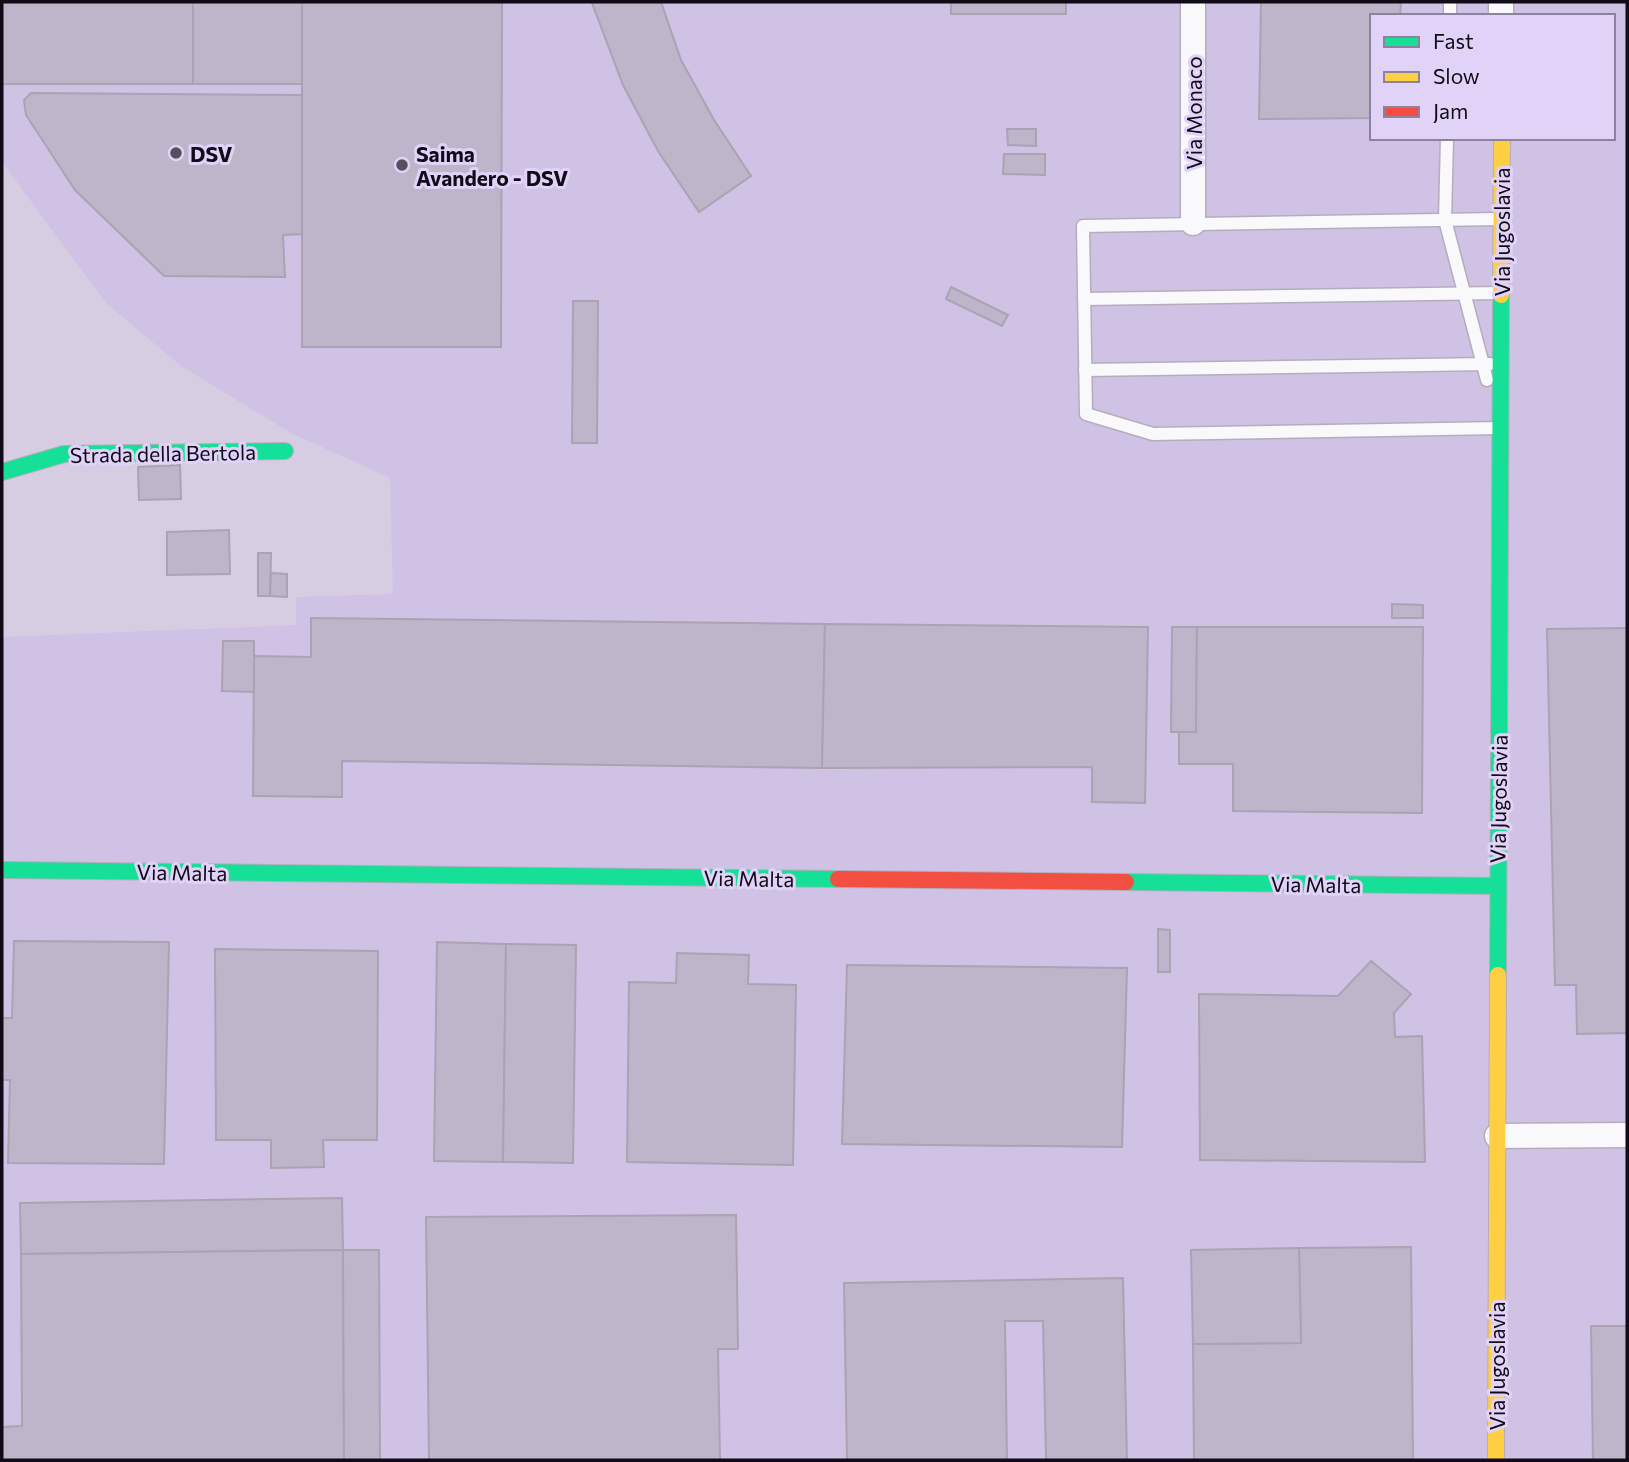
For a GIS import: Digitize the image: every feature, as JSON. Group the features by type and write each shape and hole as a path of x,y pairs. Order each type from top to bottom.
{"street":[{"name":"Via Monaco","path":"1193,2 1193,223"},
{"name":"Via Jugoslavia","path":"1496,1460 1502,140"},
{"name":"Strada della Bertola","path":"2,472 64,454 285,451"},
{"name":"Via Malta","path":"2,870 1497,886"},
{"path":"1497,1136 1627,1135"}],"lane":[{"path":"1447,140 1445,219 1500,428 1153,434 1086,414 1083,226 1193,223 1445,219 1502,219"},
{"path":"1084,299 1501,292"},
{"path":"1085,370 1501,363"}],"shaded area":[{"path":"2,2 1627,2 1627,1460 2,1460 2,637 296,625 296,597 393,594 390,478 291,433 181,366 106,303 2,162"}],"building":[{"name":"DSV","path":"2,2 193,2 193,84 2,84"},
{"path":"193,2 302,2 302,84 193,84"},
{"name":"Saima Avandero - DSV","path":"302,2 502,2 501,347 302,347"},
{"path":"661,2 681,60 714,120 751,176 699,212 658,151 623,85 592,3"},
{"path":"951,2 1066,2 1066,14 951,14"},
{"path":"1261,2 1401,2 1400,14 1370,14 1370,118 1259,119"},
{"name":"DSV","path":"31,93 302,95 302,234 283,235 285,277 164,276 75,190 26,115 24,100"},
{"path":"1007,129 1036,129 1036,146 1008,145"},
{"path":"1004,154 1045,154 1045,175 1003,174"},
{"path":"951,287 1008,315 1002,326 946,299"},
{"path":"573,301 598,301 597,443 572,443"},
{"path":"180,465 181,499 139,500 138,467"},
{"path":"229,530 230,574 167,575 167,532"},
{"path":"258,553 271,553 270,596 258,596"},
{"path":"271,573 287,574 287,597 270,596"},
{"path":"1392,604 1423,605 1423,618 1392,618"},
{"path":"311,618 825,624 822,768 342,761 342,797 253,796 254,656 311,657"},
{"path":"825,624 1148,627 1145,803 1092,802 1092,767 822,768"},
{"path":"1172,627 1197,627 1196,732 1171,732"},
{"path":"1197,627 1423,627 1422,813 1233,811 1233,764 1179,764 1179,732 1196,732"},
{"path":"1627,628 1627,1033 1577,1034 1576,985 1555,985 1547,629"},
{"path":"223,641 254,641 254,692 222,691"},
{"path":"1158,929 1170,930 1170,972 1158,972"},
{"path":"14,941 169,942 164,1164 8,1163 10,1080 2,1080 2,1018 12,1018"},
{"path":"437,942 506,944 503,1162 434,1161"},
{"path":"506,944 576,945 573,1163 503,1162"},
{"path":"215,949 378,951 377,1140 323,1140 324,1167 271,1168 271,1140 216,1140"},
{"path":"677,953 749,955 748,984 796,985 793,1165 627,1162 629,982 676,983"},
{"path":"1371,961 1411,994 1394,1013 1395,1037 1422,1036 1425,1162 1200,1160 1199,994 1338,996"},
{"path":"847,965 1127,968 1122,1147 842,1144"},
{"path":"342,1198 343,1250 21,1254 20,1203"},
{"path":"736,1215 738,1349 718,1349 720,1460 429,1460 426,1217"},
{"path":"1411,1247 1413,1460 1194,1460 1193,1344 1301,1343 1299,1248"},
{"path":"1299,1248 1301,1343 1193,1344 1191,1250"},
{"path":"343,1250 344,1460 2,1460 2,1427 22,1426 21,1254"},
{"path":"343,1250 379,1250 380,1460 344,1460"},
{"path":"1123,1278 1127,1460 1046,1460 1043,1321 1005,1321 1007,1460 847,1460 844,1283"},
{"path":"1591,1326 1627,1326 1627,1460 1593,1460"}],"traffic: fast":[{"path":"1498,975 1501,295"},
{"path":"2,472 64,454 285,451"},
{"path":"2,870 838,879"},
{"path":"1126,882 1497,886"}],"traffic: slow":[{"path":"1501,295 1502,140"},
{"path":"1496,1460 1498,975"}],"traffic: jam":[{"path":"838,879 1126,882"}],"place":[{"name":"DSV","path":"176,153"},
{"name":"Saima Avandero - DSV","path":"402,165"}]}
